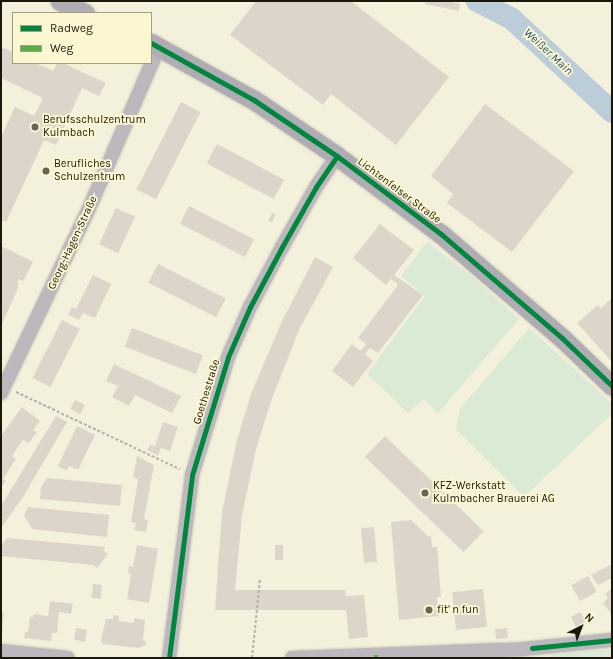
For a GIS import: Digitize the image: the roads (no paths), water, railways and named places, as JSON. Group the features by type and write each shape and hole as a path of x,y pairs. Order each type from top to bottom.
{"street":[{"path":"60,1 84,12"},
{"name":"Lichtenfelser Straße","path":"155,45 254,100 337,156 441,234 562,338 612,386"},
{"name":"Georg-Hagen-Straße","path":"3,389 88,213 147,64"},
{"name":"Goethestraße","path":"169,658 192,475 228,357 250,307 316,187 337,156"},
{"path":"292,658 532,653 612,640"},
{"path":"1,651 68,658"}],"waterway":[{"name":"Weißer Main","path":"477,1 512,19 612,112"}],"place":[{"name":"Berufsschulzentrum Kulmbach","path":"35,127"},
{"name":"Berufliches Schulzentrum","path":"46,171"},
{"name":"KFZ-Werkstatt Kulmbacher Brauerei AG","path":"425,493"},
{"name":"fit' n fun","path":"429,610"}]}
